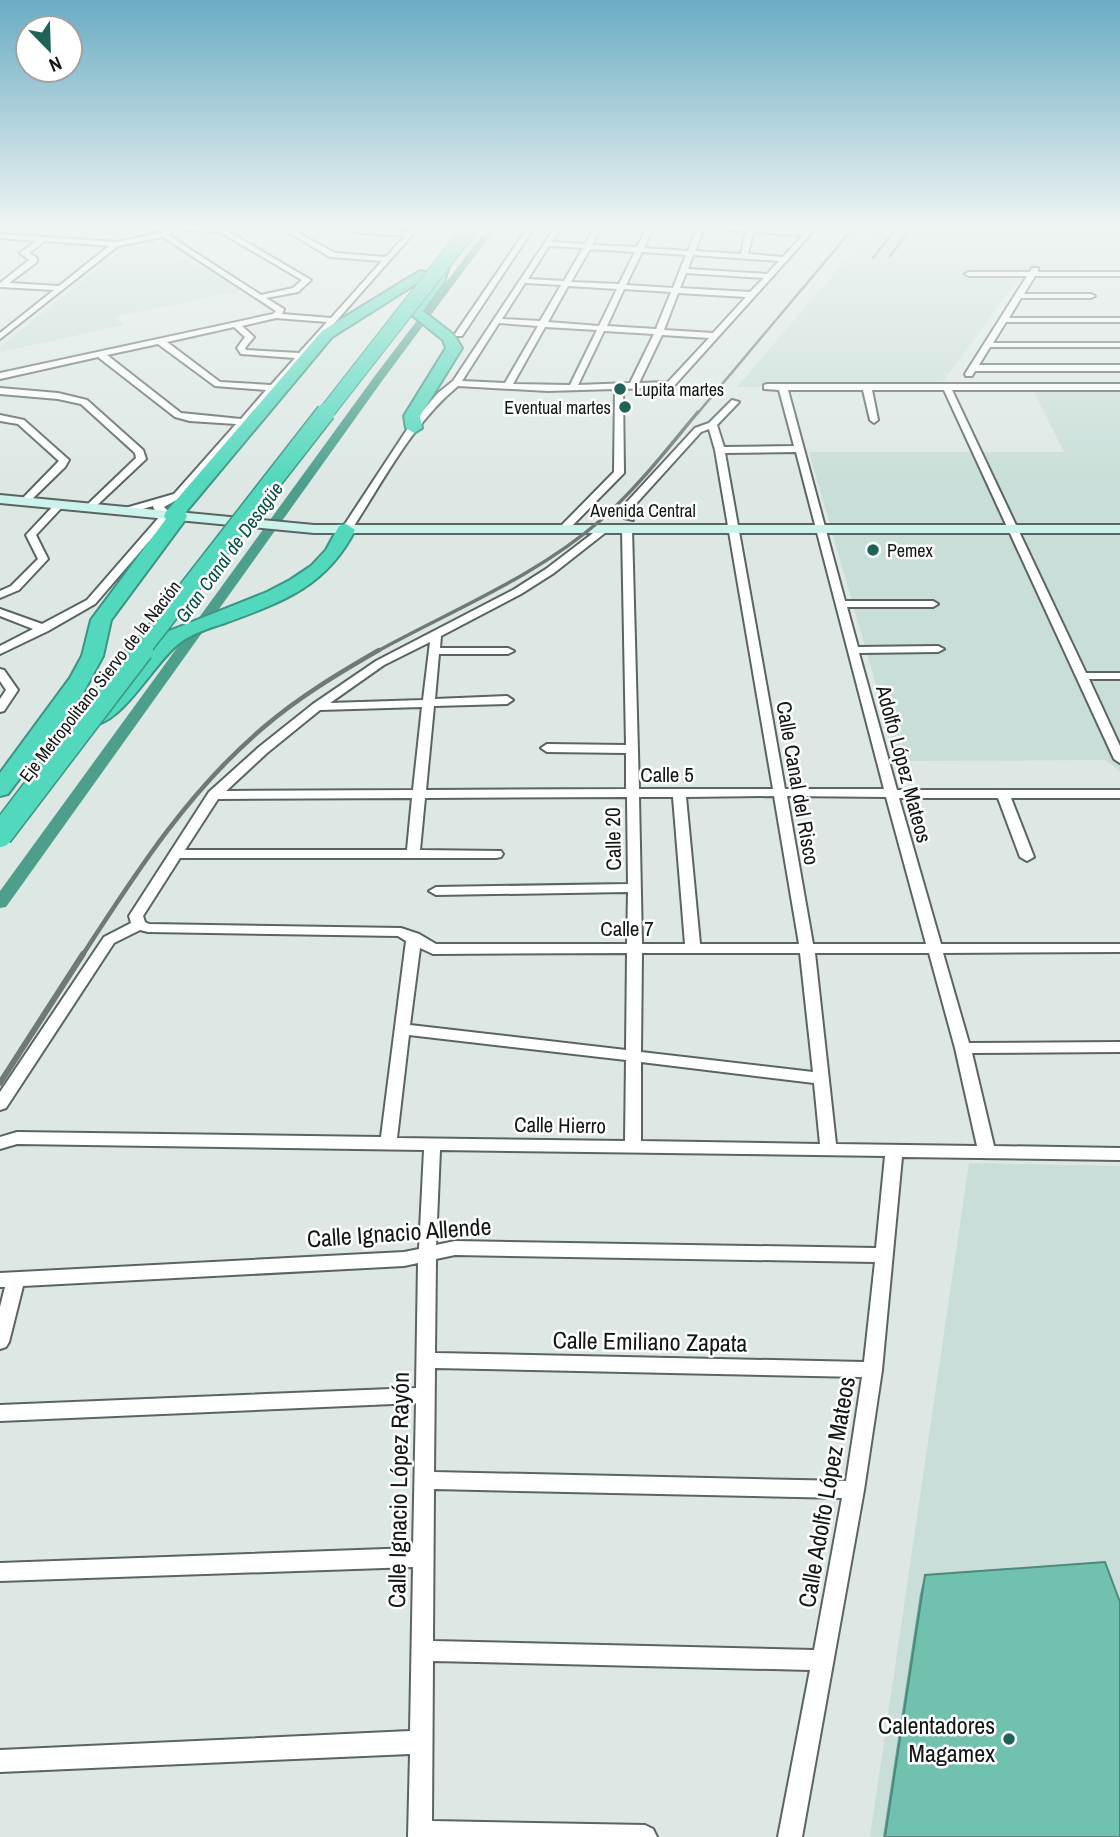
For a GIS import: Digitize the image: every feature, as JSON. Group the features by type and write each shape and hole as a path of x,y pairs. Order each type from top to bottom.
{"highway":[{"path":"0,789 61,708 89,662 101,620 174,511 307,352 339,324 360,312"},
{"name":"Eje Metropolitano Siervo de la Nación","path":"0,807 392,312"},
{"name":"Eje Metropolitano Siervo de la Nación","path":"0,835 405,312"},
{"path":"414,428 412,416 456,341 415,312"},
{"path":"430,385 456,383"},
{"path":"84,725 123,695 160,647 176,635 289,589 311,577 336,552 346,530"}],"street":[{"path":"0,337 31,312"},
{"path":"0,651 91,602 174,511 271,388 307,352 339,312"},
{"path":"456,341 475,312"},
{"path":"346,530 414,428 441,395 456,383 505,312"},
{"path":"508,386 552,312"},
{"path":"573,387 610,312"},
{"path":"633,386 667,312"},
{"path":"456,383 573,387 670,385 738,312"},
{"path":"961,387 1010,312"},
{"path":"0,376 236,326 279,313 334,317"},
{"path":"1005,320 1120,320"},
{"path":"499,321 716,336"},
{"path":"236,326 250,337 241,348 244,352 307,352"},
{"path":"160,342 218,384 271,388"},
{"path":"990,345 1120,345"},
{"path":"101,355 178,415 244,422"},
{"path":"973,368 1120,368"},
{"path":"563,529 619,473 619,387"},
{"path":"767,387 1116,387 1120,398"},
{"name":"Adolfo López Mateos","path":"783,387 891,793 963,1048 987,1152"},
{"path":"867,387 874,420"},
{"path":"947,387 1120,759"},
{"path":"0,391 41,394 84,402 138,450 142,457 90,507"},
{"path":"628,524 629,505 641,490 698,430 712,425 735,402"},
{"path":"0,418 21,422 64,460 25,501"},
{"name":"Calle Canal del Risco","path":"712,425 720,450 807,949 829,1150"},
{"path":"720,450 799,449"},
{"name":"Avenida Central","path":"0,499 125,511 174,511 240,522 346,530 605,529 628,524 732,530 1120,529"},
{"path":"0,596 15,588 43,559 32,533 60,504"},
{"path":"125,511 174,511"},
{"name":"Calle 20","path":"628,524 635,888 633,1148"},
{"path":"0,1104 109,940 139,925 136,916 175,854 214,795 235,773 317,707 380,663 539,578 605,529"},
{"path":"841,604 933,604"},
{"path":"0,612 44,629"},
{"path":"412,854 436,633"},
{"path":"854,650 938,649"},
{"path":"434,651 508,650"},
{"path":"0,672 12,691 0,708"},
{"path":"1081,676 1120,676"},
{"path":"317,707 507,700"},
{"path":"547,748 632,749"},
{"name":"Calle 5","path":"214,795 781,792 1120,794"},
{"path":"679,793 692,949"},
{"path":"1003,795 1027,857"},
{"path":"175,854 496,854"},
{"path":"436,891 635,888"},
{"name":"Calle 7","path":"139,925 148,928 401,932 433,949 1120,948"},
{"path":"388,1144 414,937"},
{"path":"402,1029 821,1078"},
{"path":"963,1048 1120,1047"},
{"name":"Calle Hierro","path":"0,1143 17,1139 1120,1154"},
{"name":"Calle Ignacio López Rayón","path":"420,1834 427,1254 432,1144"},
{"name":"Calle Adolfo López Mateos","path":"790,1837 854,1490 873,1370 894,1153"},
{"name":"Calle Ignacio Allende","path":"8,1279 404,1259 455,1248 885,1255"},
{"path":"0,1342 8,1279"},
{"name":"Calle Emiliano Zapata","path":"427,1360 873,1370"},
{"path":"0,1413 427,1395"},
{"path":"426,1480 854,1490"},
{"path":"0,1572 424,1557"},
{"path":"422,1651 822,1660"},
{"path":"0,1761 421,1742"},
{"path":"420,1834 645,1837"}],"shaded area":[{"path":"44,312 140,312 115,317 124,325 0,352 0,347"},
{"path":"802,312 994,312 939,387 737,387"},
{"path":"1033,390 1120,390 1120,771 1105,760 898,761 809,452 1064,452"},
{"path":"969,1163 1120,1166 1120,1837 870,1837"}],"building":[{"name":"Calentadores Magamex","path":"1105,1562 1120,1602 1120,1837 885,1837 925,1575"}],"waterway":[{"name":"Gran Canal de Desagüe","path":"0,903 429,312"}],"railway":[{"path":"697,414 783,312"},
{"path":"376,652 493,592 576,540 628,494 698,412"},
{"path":"82,956 164,835 211,778 264,727 291,706 379,650"},
{"path":"0,1083 83,954"}],"place":[{"name":"Lupita martes","path":"620,389"},
{"name":"Eventual martes","path":"625,407"},
{"name":"Pemex","path":"873,550"},
{"name":"Calentadores Magamex","path":"1009,1739"}]}
